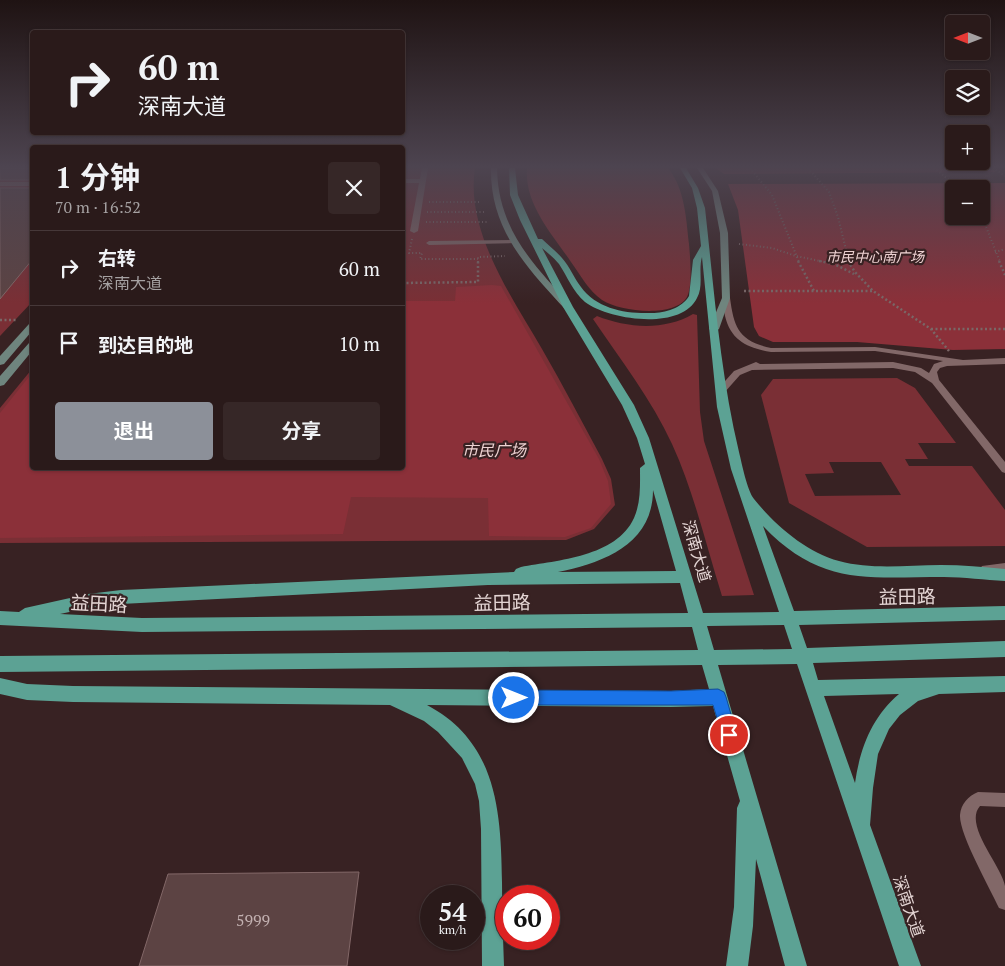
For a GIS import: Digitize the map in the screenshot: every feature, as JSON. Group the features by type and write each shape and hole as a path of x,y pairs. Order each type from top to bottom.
{"main road":[{"path":"502,213 515,242 543,281 568,307"},
{"name":"深南大道","path":"522,213 568,307 628,405 643,438 685,577 796,966"},
{"name":"深南大道","path":"702,213 726,427 745,494 910,966"},
{"path":"714,329 726,298 721,213"},
{"path":"533,236 559,259 588,300 612,311 636,315 667,313 688,303 695,293 696,261 705,247"},
{"path":"0,362 30,328"},
{"path":"0,383 30,348"},
{"path":"488,579 579,562 600,555 622,543 640,521 646,504 648,486 643,438"},
{"path":"745,494 780,534 807,554 828,563 864,571 958,571 1005,575"},
{"path":"6,618 62,606 121,597 488,579 685,577"},
{"name":"益田路","path":"6,618 142,625 758,619 1005,613"},
{"path":"0,664 769,657 1005,649"},
{"path":"812,688 1005,684"},
{"path":"862,829 863,780 872,747 886,719 909,698 941,685"},
{"path":"0,686 26,692 73,694 671,699 718,697"},
{"path":"378,697 410,705 447,728 467,751 482,780 488,799 491,827 493,966"},
{"path":"737,966 746,900 746,793"}],"street":[{"path":"414,231 417,213"}],"lane":[{"path":"429,243 515,242"},
{"path":"726,298 728,316 733,331 748,344 759,348 771,350 875,349 960,361 1005,361"},
{"path":"721,391 737,373 751,367 781,360 862,359"},
{"path":"935,381 933,372 937,366 960,361"},
{"path":"751,367 893,365 918,370 935,381 1005,470"},
{"path":"958,571 1005,568"},
{"path":"1005,800 978,799 970,807 968,813 970,827 1005,902"}],"path":[{"path":"781,213 796,256 814,291"},
{"path":"836,213 848,261 857,275 873,291 913,320 931,329 951,353"},
{"path":"415,222 488,222"},
{"path":"985,225 1005,275"},
{"path":"739,244 772,248 796,256 834,264 857,275"},
{"path":"995,252 1005,249"},
{"path":"405,282 478,282 478,257 505,256"},
{"path":"744,292 873,291"},
{"path":"0,320 17,320"},
{"path":"931,329 1005,329"}],"green space":[{"path":"0,213 30,213 30,304 0,336"},
{"name":"市民广场","path":"405,213 477,213 484,239 505,285 602,459 611,479 615,505 594,529 566,540 0,543 0,408 30,371 30,470 405,470"},
{"path":"539,213 686,213 691,271 687,297 681,304 671,308 647,311 621,308 602,300 585,283"},
{"name":"市民中心南广场","path":"738,213 945,213 945,225 990,225 990,213 1005,213 1005,349 953,350 857,342 773,342 759,336 754,327"},
{"name":"市民广场","path":"501,286 599,459 608,481 611,504 591,528 565,537 489,536 488,498 351,497 343,534 0,538 0,413 30,376 30,470 405,470 405,301 455,301 456,287"},
{"path":"693,314 697,315 700,412 704,441 754,595 722,596 693,500 672,444 645,396 593,319 597,316 621,323 645,326 670,323"},
{"path":"897,378 915,388 956,443 918,443 928,459 905,459 909,466 972,466 1005,510 1005,546 867,547 789,503 761,395 773,379","holes":["829,462 881,462 901,495 815,496 805,474 834,473"]}],"building":[{"path":"0,213 30,213 30,262 0,299"},
{"path":"359,872 347,966 139,966 168,874"}],"route":[{"path":"514,698 671,699 718,697 729,735"}]}
